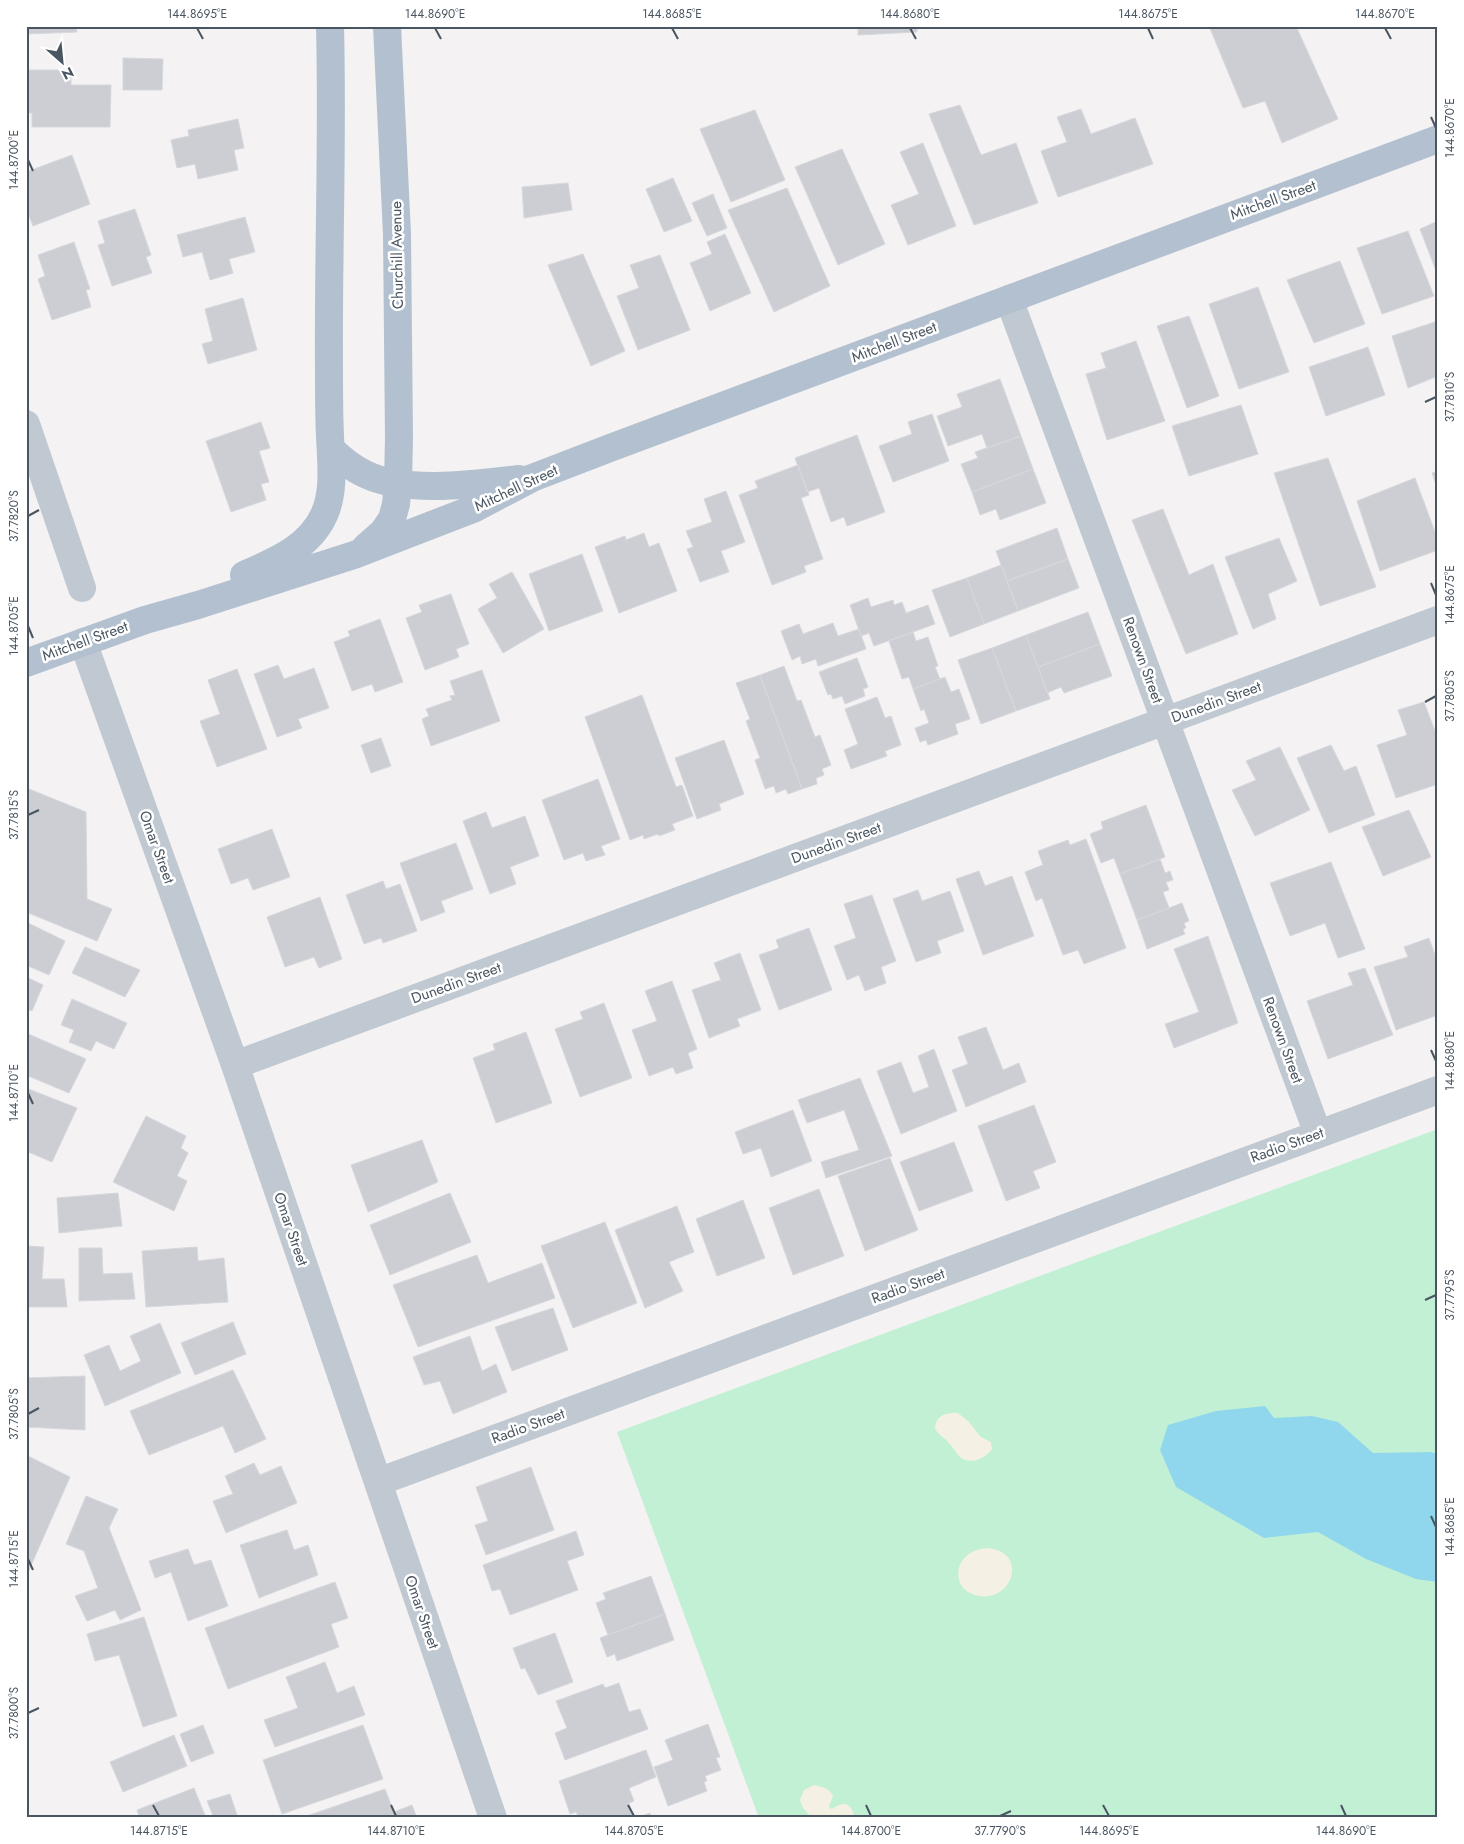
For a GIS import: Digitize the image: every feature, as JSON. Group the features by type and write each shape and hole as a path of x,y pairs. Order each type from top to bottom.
{"main road":[{"path":"330,26 332,103 329,372 331,449 347,463 366,475 398,483 417,485 463,484 532,478"},
{"name":"Churchill Avenue","path":"387,26 397,234 398,483"},
{"name":"Mitchell Street","path":"26,663 145,620 354,555 473,509 532,478 1438,139"},
{"name":"Mitchell Street","path":"145,620 278,560 306,540 320,523 328,503 331,486 331,449"},
{"name":"Mitchell Street","path":"354,555 370,544 388,526 394,512 398,483"}],"street":[{"name":"Renown Street","path":"1009,299 1318,1134"},
{"path":"26,424 82,588"},
{"name":"Dunedin Street","path":"235,1066 1438,620"},
{"name":"Omar Street","path":"83,642 235,1066 493,1818"},
{"name":"Radio Street","path":"378,1482 1438,1090"}],"green space":[{"path":"1438,1129 1438,1818 759,1818 617,1432"}],"sand":[{"path":"958,1413 968,1421 981,1437 991,1442 992,1449 985,1456 972,1461 963,1459 935,1429 939,1418"},
{"path":"987,1548 1001,1552 1009,1559 1012,1569 1010,1579 1005,1588 996,1594 984,1596 970,1593 961,1585 958,1574 959,1568 964,1558 969,1554"},
{"path":"814,1785 825,1788 831,1793 833,1796 830,1808 832,1809 841,1804 847,1805 852,1809 855,1818 812,1818 803,1808 800,1800 804,1790"}],"water":[{"path":"1265,1406 1274,1418 1312,1416 1338,1422 1373,1453 1430,1452 1438,1454 1438,1582 1416,1579 1366,1559 1318,1532 1264,1538 1176,1487 1160,1450 1168,1425 1216,1411"}],"building":[{"path":"26,26 76,26 77,32 26,34"},
{"path":"858,26 917,26 917,32 858,35"},
{"path":"1209,26 1296,26 1338,119 1282,143 1265,101 1243,108"},
{"path":"123,58 163,59 162,90 123,90"},
{"path":"26,70 71,70 71,85 111,85 110,127 32,127 32,113 26,113"},
{"path":"960,105 981,155 1016,143 1038,203 974,225 929,114"},
{"path":"1081,109 1091,134 1135,118 1153,164 1058,197 1041,151 1067,142 1057,117"},
{"path":"755,110 785,180 731,202 700,129"},
{"path":"238,119 244,148 234,150 238,170 198,179 195,164 177,168 171,140 189,136 188,130"},
{"path":"923,143 956,226 908,245 891,205 919,194 900,152"},
{"path":"842,149 885,244 838,265 795,167"},
{"path":"72,155 90,204 33,226 26,208 26,172"},
{"path":"673,178 692,221 664,232 646,189"},
{"path":"568,183 572,210 524,218 522,187"},
{"path":"787,188 830,286 774,312 728,210"},
{"path":"713,194 727,228 707,236 692,203"},
{"path":"135,209 151,255 146,257 152,273 112,286 98,245 105,243 98,221"},
{"path":"245,217 255,252 229,259 233,273 210,280 202,252 183,257 177,235"},
{"path":"1438,221 1438,276 1420,229"},
{"path":"1408,231 1434,296 1382,314 1357,248"},
{"path":"725,234 751,293 710,311 690,263 712,254 707,242"},
{"path":"74,242 90,289 86,290 91,307 52,320 38,279 45,276 38,255"},
{"path":"583,254 625,351 591,366 548,265"},
{"path":"660,255 690,330 638,350 617,296 639,288 630,265"},
{"path":"1340,261 1365,324 1314,343 1287,280"},
{"path":"1258,287 1289,372 1239,389 1209,304"},
{"path":"243,298 257,350 208,364 202,344 213,341 205,309"},
{"path":"1189,316 1219,396 1187,408 1157,326"},
{"path":"1438,321 1438,376 1408,388 1392,336"},
{"path":"1136,341 1165,421 1107,440 1086,374 1106,368 1101,353"},
{"path":"1368,347 1385,395 1326,416 1309,367"},
{"path":"1000,379 1021,436 987,448 982,434 948,446 937,416 962,407 957,394"},
{"path":"1241,405 1258,454 1189,476 1172,426"},
{"path":"932,414 949,461 893,482 879,446 912,434 908,422"},
{"path":"261,422 270,448 259,451 269,482 261,484 266,500 231,512 206,441"},
{"path":"857,435 885,512 847,526 844,517 831,522 819,488 807,492 795,458"},
{"path":"1021,436 1033,469 972,492 961,464 978,458 975,452"},
{"path":"1328,458 1376,587 1320,606 1274,473"},
{"path":"798,465 809,495 801,498 823,559 804,566 806,572 772,585 739,495 758,488 755,481"},
{"path":"1033,469 1046,503 1000,520 996,509 980,515 972,492"},
{"path":"1438,471 1438,490 1432,473"},
{"path":"1415,478 1438,540 1438,550 1380,571 1357,501"},
{"path":"726,491 745,542 721,551 729,572 700,582 687,549 693,547 686,531 712,522 704,499"},
{"path":"1163,509 1189,575 1213,564 1238,634 1186,654 1132,520"},
{"path":"1057,528 1068,559 1007,581 996,551"},
{"path":"644,533 649,547 659,543 677,591 619,613 595,547 625,536 626,540"},
{"path":"1279,538 1297,581 1268,594 1276,619 1253,629 1225,557"},
{"path":"582,554 603,611 549,631 529,574"},
{"path":"1068,559 1079,588 1018,611 1007,581"},
{"path":"1001,565 1018,611 984,624 967,578"},
{"path":"512,572 544,629 503,653 478,609 497,598 489,584"},
{"path":"967,578 984,624 950,637 932,590"},
{"path":"451,594 469,644 456,649 459,657 425,670 406,618 422,612 419,605"},
{"path":"868,598 871,607 893,600 894,605 902,602 906,613 928,605 935,624 874,646 869,633 861,636 850,605"},
{"path":"1088,612 1100,644 1038,667 1026,635"},
{"path":"380,619 403,682 375,692 372,684 352,691 334,642 350,636 348,631"},
{"path":"833,623 838,636 859,629 866,649 818,666 816,659 802,664 800,656 792,660 781,631 799,624 803,634"},
{"path":"913,632 916,641 928,637 938,666 935,667 940,679 913,689 909,677 902,679 889,641"},
{"path":"1026,635 1050,699 1016,711 992,648"},
{"path":"1100,644 1112,676 1064,693 1061,687 1047,693 1038,667"},
{"path":"992,648 1016,711 981,724 958,660"},
{"path":"857,658 868,687 863,689 865,696 845,704 842,696 833,699 831,694 828,695 819,672"},
{"path":"278,665 284,679 314,668 329,708 298,719 302,728 277,737 254,674"},
{"path":"784,666 797,701 801,700 815,737 820,735 831,765 822,769 824,775 816,778 817,784 802,789 760,675"},
{"path":"237,669 267,749 217,767 200,721 220,714 208,680"},
{"path":"482,670 500,721 431,746 422,719 429,716 426,709 452,700 450,696 455,695 450,681"},
{"path":"760,675 802,789 788,794 786,789 776,793 774,786 765,789 755,760 760,758 746,721 750,719 736,683"},
{"path":"945,677 951,692 959,689 970,719 955,724 958,734 928,745 926,740 920,742 915,728 929,723 924,709 921,711 913,689"},
{"path":"642,695 676,787 682,785 693,816 672,824 675,830 659,836 658,834 644,839 643,835 630,840 585,717"},
{"path":"877,697 885,718 891,716 901,745 885,751 887,756 851,769 844,750 858,744 845,709"},
{"path":"1424,702 1438,739 1438,784 1396,798 1377,745 1407,735 1398,710"},
{"path":"381,738 391,766 371,773 361,745"},
{"path":"724,740 744,794 719,804 721,810 697,819 675,758"},
{"path":"1331,745 1344,771 1356,766 1375,815 1329,833 1297,758"},
{"path":"1280,747 1310,810 1255,836 1232,790 1256,780 1246,761"},
{"path":"598,779 620,839 601,846 605,855 586,861 583,853 564,860 542,800"},
{"path":"29,789 86,812 87,899 112,909 97,941 26,912 26,795"},
{"path":"1146,805 1165,857 1120,874 1114,858 1101,863 1090,834 1103,829 1101,822"},
{"path":"1409,810 1431,857 1383,876 1362,827"},
{"path":"486,812 492,828 525,816 539,856 510,867 516,884 490,894 463,821"},
{"path":"272,829 290,877 253,890 248,878 231,884 218,849"},
{"path":"1086,839 1126,948 1084,964 1078,950 1063,955 1042,898 1036,901 1025,872 1043,865 1038,851 1068,840 1070,845"},
{"path":"456,843 473,889 441,901 445,912 421,921 400,863"},
{"path":"1160,859 1165,873 1170,871 1173,880 1166,882 1169,890 1163,892 1169,908 1137,920 1120,874"},
{"path":"1331,862 1365,949 1338,958 1325,923 1290,936 1270,883"},
{"path":"979,871 985,886 1012,876 1034,936 983,955 956,879"},
{"path":"383,881 386,889 400,884 417,931 383,943 381,938 364,944 346,895"},
{"path":"918,890 922,901 950,891 964,931 937,941 941,953 916,962 893,899"},
{"path":"872,895 896,961 881,967 886,983 865,991 859,975 847,980 834,946 856,938 844,904"},
{"path":"320,897 342,959 319,968 314,957 285,967 267,917"},
{"path":"1182,903 1189,921 1184,923 1186,928 1183,929 1185,934 1147,949 1137,920"},
{"path":"26,922 65,941 49,975 26,965"},
{"path":"809,928 832,990 779,1010 759,955 779,948 776,940"},
{"path":"1208,936 1238,1023 1174,1048 1165,1024 1199,1012 1174,949"},
{"path":"1429,938 1438,963 1438,1015 1396,1030 1374,967 1408,957 1404,947"},
{"path":"85,947 140,970 125,997 72,973"},
{"path":"740,953 761,1010 737,1019 740,1026 709,1038 692,990 721,980 714,963"},
{"path":"1365,968 1393,1035 1328,1059 1307,1001 1353,985 1348,973"},
{"path":"26,977 43,985 32,1011 26,1009"},
{"path":"672,981 697,1049 688,1053 693,1068 676,1074 673,1067 649,1076 632,1030 657,1021 645,991"},
{"path":"72,999 127,1023 114,1049 96,1041 91,1051 69,1042 74,1030 61,1025"},
{"path":"604,1003 632,1078 580,1097 555,1029 583,1019 580,1012"},
{"path":"986,1027 1003,1070 1019,1063 1026,1082 966,1107 952,1070 968,1064 958,1037"},
{"path":"526,1032 552,1103 496,1123 473,1058 495,1050 493,1044"},
{"path":"26,1033 86,1059 69,1093 26,1075"},
{"path":"934,1049 957,1111 901,1134 877,1071 901,1062 913,1093 929,1087 918,1056"},
{"path":"860,1078 892,1156 826,1178 821,1162 859,1150 844,1110 807,1123 798,1100"},
{"path":"26,1088 77,1108 52,1162 26,1151"},
{"path":"1034,1105 1056,1162 1033,1171 1040,1188 1006,1201 978,1126"},
{"path":"793,1110 812,1161 771,1177 761,1148 743,1154 735,1132"},
{"path":"146,1116 186,1136 181,1148 188,1153 177,1176 187,1181 174,1211 113,1182"},
{"path":"422,1140 438,1182 368,1212 351,1165"},
{"path":"954,1142 973,1191 919,1211 900,1162"},
{"path":"890,1158 918,1230 865,1251 838,1176"},
{"path":"819,1189 844,1256 793,1275 769,1208"},
{"path":"118,1193 122,1226 59,1233 57,1198"},
{"path":"450,1193 471,1242 390,1275 370,1225"},
{"path":"743,1200 765,1258 717,1276 696,1219"},
{"path":"677,1206 694,1252 669,1262 683,1291 645,1308 615,1230"},
{"path":"605,1222 637,1303 573,1328 541,1246"},
{"path":"26,1246 44,1247 42,1279 64,1279 67,1307 26,1307"},
{"path":"197,1247 198,1261 224,1258 228,1302 146,1307 142,1251"},
{"path":"79,1248 102,1248 103,1274 132,1273 135,1299 79,1301"},
{"path":"477,1255 488,1283 542,1263 555,1298 418,1347 393,1285"},
{"path":"553,1308 568,1350 512,1371 495,1327"},
{"path":"233,1322 246,1354 195,1375 181,1343"},
{"path":"160,1323 181,1373 105,1406 84,1355 109,1345 120,1371 141,1361 130,1336"},
{"path":"470,1336 482,1371 496,1364 507,1392 453,1414 440,1381 424,1385 413,1357"},
{"path":"233,1370 266,1439 235,1453 223,1426 149,1455 130,1411"},
{"path":"85,1376 85,1430 26,1427 26,1378"},
{"path":"26,1455 70,1477 26,1577"},
{"path":"254,1463 260,1475 281,1466 297,1503 226,1533 213,1501 233,1494 225,1476"},
{"path":"531,1467 554,1530 486,1555 475,1525 488,1521 476,1487"},
{"path":"86,1496 118,1509 109,1528 141,1610 120,1620 115,1610 87,1621 75,1596 98,1588 84,1551 66,1544"},
{"path":"287,1530 294,1550 308,1545 318,1575 259,1598 240,1545"},
{"path":"576,1531 584,1555 567,1561 578,1590 510,1615 500,1589 492,1591 483,1565"},
{"path":"188,1549 194,1565 211,1560 228,1606 188,1621 171,1572 155,1578 149,1561"},
{"path":"651,1576 665,1614 608,1635 596,1603 606,1599 603,1593"},
{"path":"335,1582 348,1618 331,1624 339,1647 228,1689 205,1628"},
{"path":"665,1614 674,1640 617,1661 615,1654 607,1657 600,1638"},
{"path":"144,1617 177,1716 143,1727 119,1655 95,1661 87,1634"},
{"path":"555,1633 573,1682 538,1695 525,1668 521,1669 513,1648"},
{"path":"325,1662 337,1693 354,1686 365,1715 275,1747 264,1720 298,1708 286,1677"},
{"path":"619,1683 629,1712 640,1709 648,1729 565,1760 555,1733 567,1728 556,1701 603,1684 605,1688"},
{"path":"708,1724 720,1757 716,1758 721,1770 705,1776 707,1781 704,1782 707,1791 668,1806 654,1767 673,1760 665,1740"},
{"path":"203,1725 214,1753 191,1762 180,1734"},
{"path":"363,1725 383,1779 282,1814 263,1760"},
{"path":"174,1735 187,1766 123,1792 110,1762"},
{"path":"646,1750 656,1777 629,1788 634,1801 629,1803 634,1818 579,1818 576,1812 570,1814 559,1781"},
{"path":"194,1788 206,1818 140,1818 137,1810"},
{"path":"385,1789 394,1812 412,1805 417,1818 301,1818"},
{"path":"230,1794 238,1818 214,1818 207,1801"},
{"path":"650,1813 652,1818 636,1818"}]}
